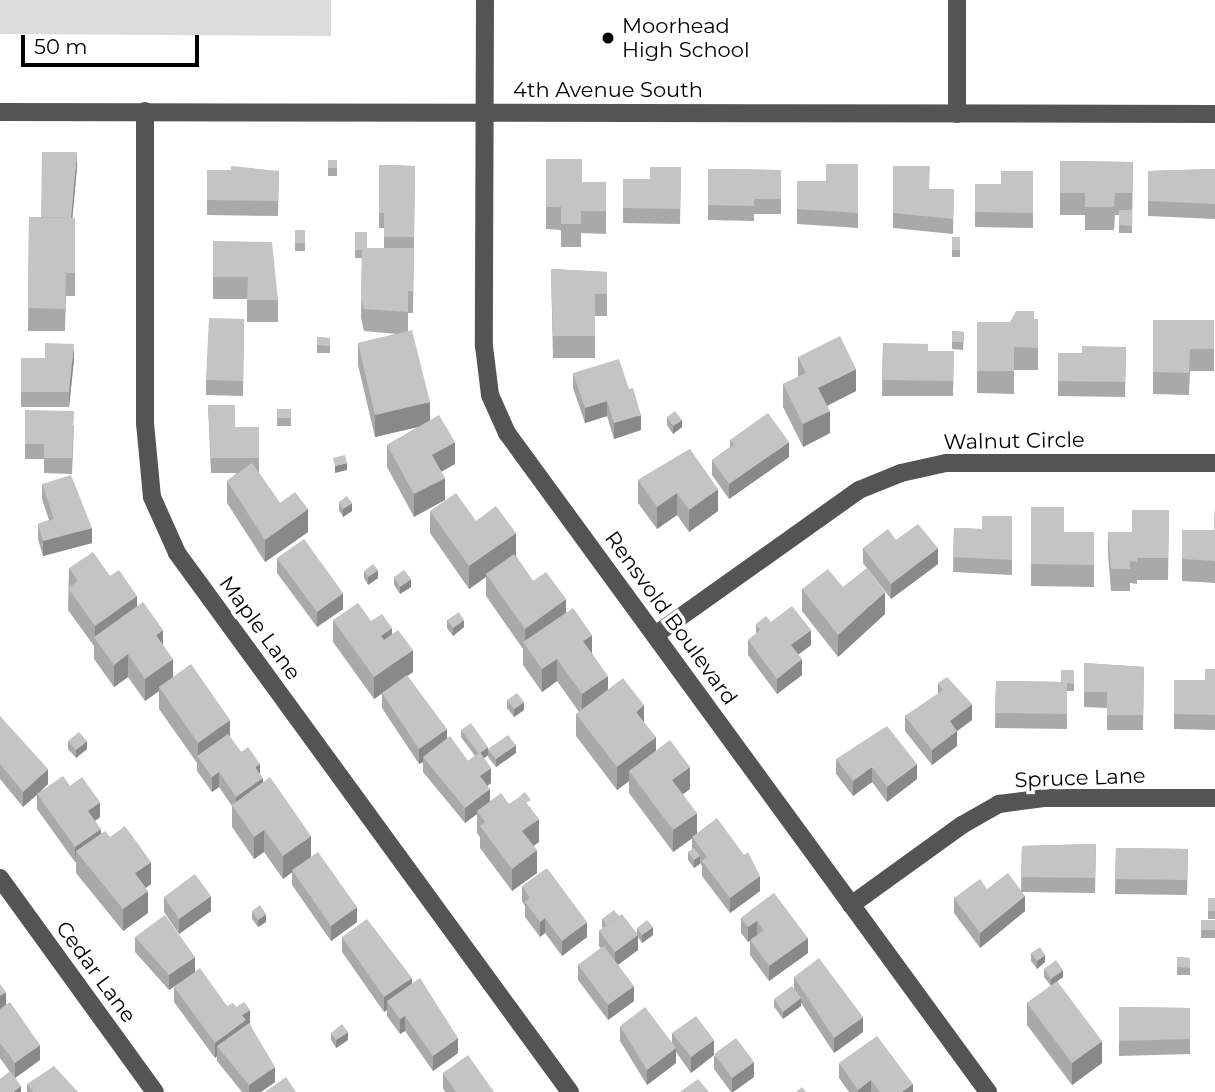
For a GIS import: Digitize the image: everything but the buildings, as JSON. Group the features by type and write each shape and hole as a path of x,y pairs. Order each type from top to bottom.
{"street":[{"name":"Rensvold Boulevard","path":"485,0 484,346 490,395 508,433 988,1092"},
{"path":"957,0 957,114"},
{"name":"Maple Lane","path":"145,111 145,423 152,497 177,553 570,1092"},
{"name":"4th Avenue South","path":"0,112 1215,114"},
{"name":"Walnut Circle","path":"655,635 859,490 901,473 946,463 1215,463"},
{"name":"Spruce Lane","path":"851,905 962,825 999,804 1044,797 1215,798"},
{"name":"Cedar Lane","path":"0,878 155,1092"}],"shaded area":[{"path":"0,0 331,0 331,36 0,34"}],"place":[{"name":"Moorhead High School","path":"608,38"}]}
